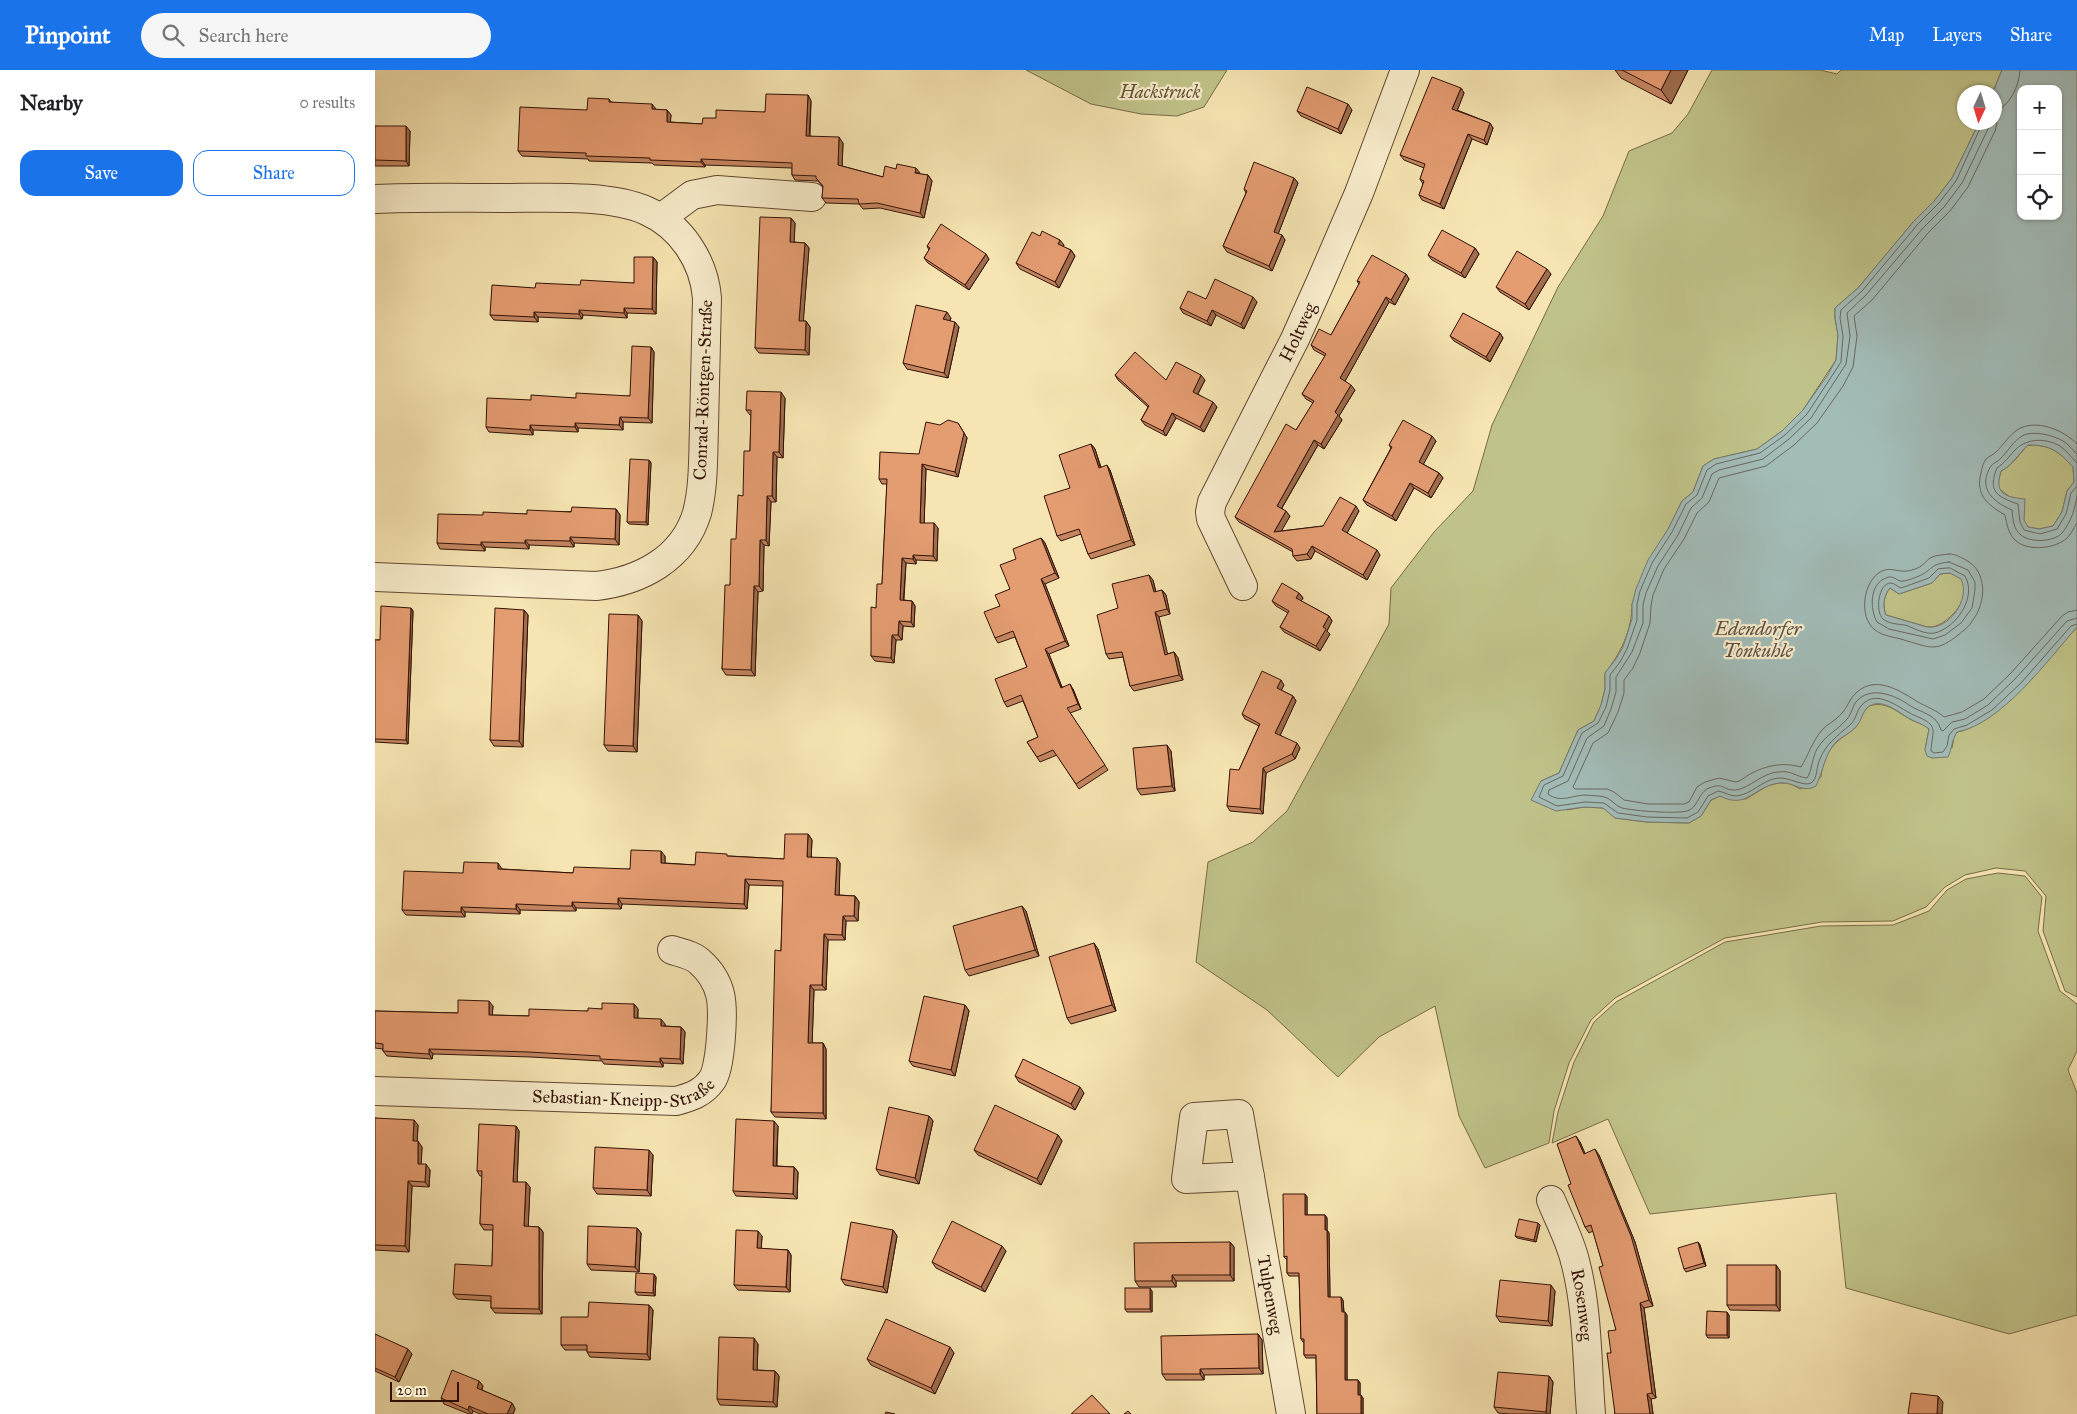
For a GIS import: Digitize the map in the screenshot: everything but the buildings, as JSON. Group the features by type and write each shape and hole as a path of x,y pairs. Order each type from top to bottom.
{"street":[{"name":"Holtweg","path":"1243,586 1211,519 1212,502 1321,281 1359,193 1405,70"},
{"path":"661,218 692,195 717,190 812,197"},
{"name":"Conrad-Röntgen-Straße","path":"375,199 543,198 584,200 646,210 661,218 672,227 690,248 703,277 707,298 700,492 694,521 675,552 643,575 620,583 596,586 375,577"},
{"name":"Sebastian-Kneipp-Straße","path":"375,1091 677,1101 691,1097 703,1090 713,1079 718,1065 721,1002 715,980 698,960 672,950"},
{"name":"Tulpenweg","path":"1250,1176 1291,1414"},
{"name":"Rosenweg","path":"1551,1200 1571,1246 1578,1273 1583,1303 1591,1414"}],"green space":[{"name":"Hackstruck","path":"1026,70 1227,70 1204,107 1177,116 1141,114 1091,104"},
{"path":"1712,70 1820,70 1837,74 1841,70 2002,70 1996,85 1957,85 1957,130 1976,130 1952,178 1935,200 1914,221 1858,288 1835,308 1838,335 1836,360 1803,410 1782,431 1757,449 1714,459 1703,466 1693,492 1682,501 1632,604 1628,632 1621,649 1605,673 1605,689 1594,721 1578,730 1559,773 1541,781 1567,810 1584,807 1604,808 1615,818 1647,822 1689,823 1701,816 1711,800 1720,796 1746,799 1767,786 1778,783 1790,783 1800,789 1821,777 1824,762 1829,752 1839,740 1855,727 1865,710 1870,706 1884,705 1929,729 1925,750 1952,748 1957,732 1975,725 2014,694 2077,627 2077,997 2065,991 2043,931 2046,896 2025,871 1996,868 1965,875 1945,887 1926,907 1893,921 1822,922 1725,938 1615,998 1591,1020 1569,1063 1554,1111 1549,1143 1485,1168 1459,1116 1435,1006 1379,1037 1338,1077 1267,1010 1196,962 1208,862 1253,842 1287,811 1389,624 1391,588 1434,532 1473,491 1492,425 1558,287 1603,216 1629,151 1672,133 1688,114"},
{"path":"2028,445 2043,446 2053,450 2073,467 2074,482 2067,491 2062,512 2053,526 2039,529 2028,527 2024,521 2023,507 1998,488 2001,471 2012,463"},
{"path":"1950,573 1961,578 1965,585 1965,592 1957,609 1943,623 1927,627 1886,615 1884,601 1890,588 1899,594 1932,583 1940,574"},
{"path":"1998,873 2025,876 2042,897 2038,931 2060,991 2077,1004 2077,1051 2068,1070 2077,1093 2077,1315 2009,1334 1846,1288 1836,1193 1650,1214 1608,1119 1552,1143 1558,1112 1574,1062 1594,1022 1616,1002 1725,942 1821,926 1893,925 1929,911 1947,890 1966,879"}],"water":[{"name":"Edendorfer Tonkuhle","path":"2002,70 2077,70 2077,627 2038,673 2007,704 1974,727 1957,732 1948,757 1932,758 1927,756 1925,750 1929,729 1890,707 1878,704 1867,708 1856,727 1833,746 1816,786 1806,789 1779,783 1763,788 1744,799 1729,800 1720,796 1711,800 1701,816 1689,823 1647,822 1615,818 1603,808 1584,807 1556,811 1531,800 1541,781 1559,773 1578,730 1594,721 1605,689 1605,673 1623,647 1632,619 1632,604 1636,589 1648,560 1668,529 1682,501 1693,492 1703,466 1714,459 1757,449 1782,431 1803,410 1836,360 1838,335 1835,308 1858,288 1952,178 1976,130 2002,130 2002,85 1996,85","holes":["2028,445 2043,446 2053,450 2073,467 2074,482 2067,491 2062,512 2053,526 2039,529 2028,527 2024,520 2025,499 2012,497 2003,493 2000,489 1999,479 2001,471 2012,463","1950,573 1961,579 1963,595 1956,612 1943,624 1927,627 1886,615 1884,601 1890,588 1899,594 1932,583 1940,574"]}]}
